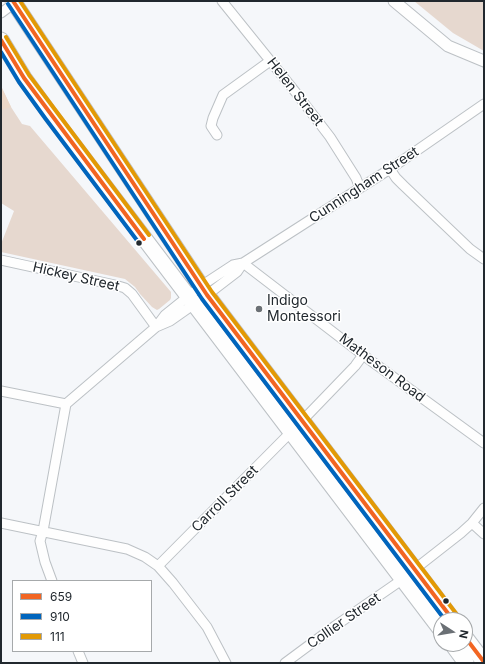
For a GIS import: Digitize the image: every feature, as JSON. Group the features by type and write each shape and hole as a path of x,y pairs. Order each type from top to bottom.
{"highway":[{"path":"15,2 204,291 302,421 409,574 433,616"},
{"path":"1,40 24,78 50,114 291,432 409,574 445,612"},
{"path":"473,647 484,662"},
{"path":"458,652 466,663"}],"street":[{"name":"Helen Street","path":"222,1 330,137 356,178 360,188"},
{"path":"394,1 448,46 484,61"},
{"path":"1,12 15,2"},
{"path":"217,136 211,126 223,95 270,61"},
{"name":"Cunningham Street","path":"66,404 156,327 170,321 191,300 204,291 233,265 243,263 390,169 484,104"},
{"path":"390,169 403,185 470,249 484,259"},
{"name":"Hickey Street","path":"1,260 125,288 132,294 156,327"},
{"name":"Matheson Road","path":"243,263 364,355 484,443"},
{"path":"302,421 364,355"},
{"path":"1,391 66,404 40,542 52,580"},
{"name":"Carroll Street","path":"158,566 291,432"},
{"name":"Collier Street","path":"285,663 409,574 461,533 472,523 484,508"},
{"path":"1,523 127,549 145,557 158,566 174,583 207,627 226,663"},
{"path":"472,523 484,534"},
{"path":"78,652 83,663"}],"shaded area":[{"path":"414,1 484,1 484,51 453,33"},
{"path":"1,86 11,107 22,124 30,126 171,292 170,300 159,309 157,310 152,307 135,287 125,279 1,252 1,244 14,211 1,203"},
{"path":"1,86 11,107 1,110"}],"transit line":[{"name":"659","path":"13,1 207,295 447,612"},
{"name":"111","path":"20,1 212,292 455,612"},
{"name":"910","path":"8,4 202,299 439,612"},
{"name":"111","path":"6,37 29,75 149,235"},
{"name":"659","path":"1,40 24,78 144,239"},
{"name":"910","path":"1,52 19,82 45,118 139,243"},
{"name":"659","path":"473,648 484,662"}],"place":[{"name":"Indigo Montessori","path":"259,309"}]}
